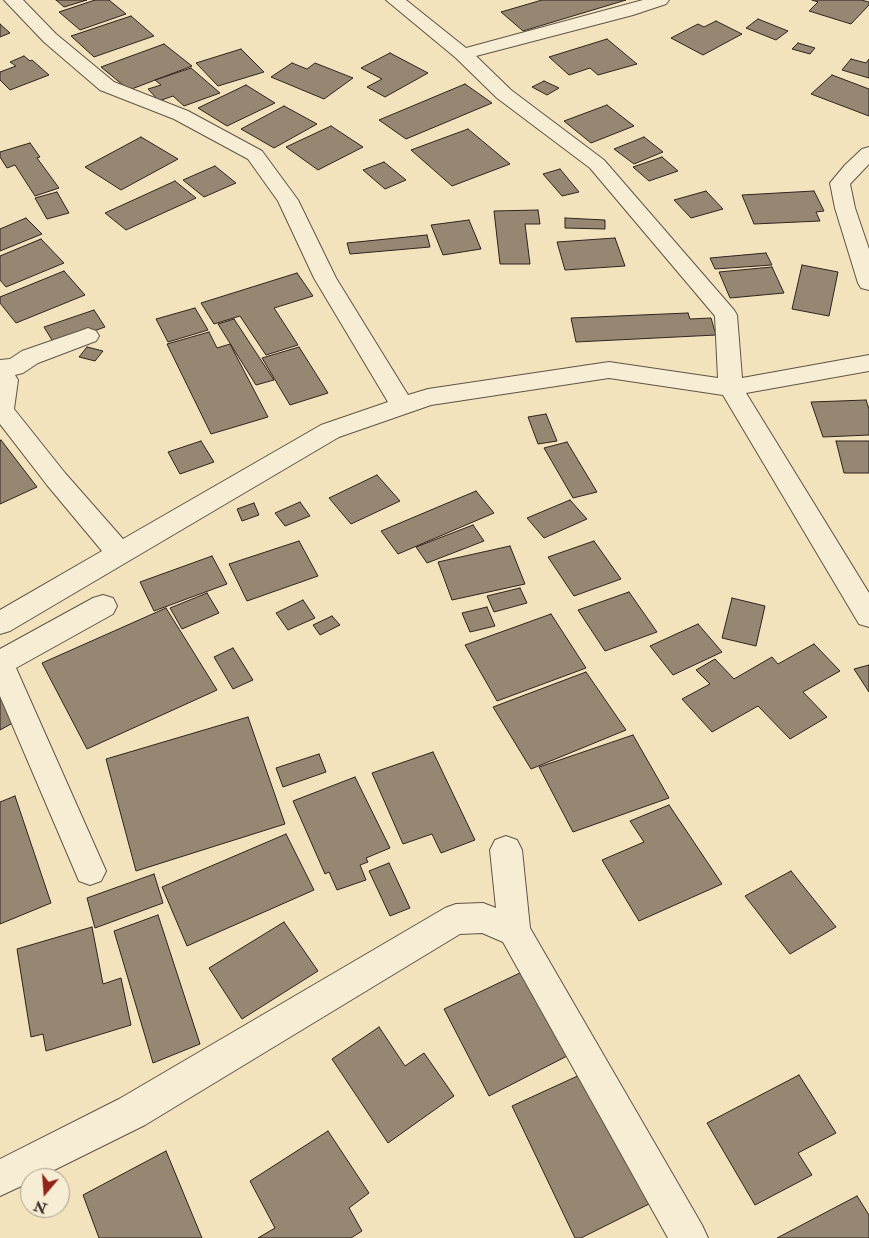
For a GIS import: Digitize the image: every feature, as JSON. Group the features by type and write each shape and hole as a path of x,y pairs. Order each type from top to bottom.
{"street":[{"path":"13,0 50,38 106,86 181,115 255,154 288,200 325,278 402,406"},
{"path":"396,0 463,54 504,94 597,164 726,315 731,388 790,489 869,616"},
{"path":"463,54 627,11 660,0"},
{"path":"869,154 840,183 845,208 869,283"},
{"path":"0,368 15,367 30,357 88,336"},
{"path":"0,623 330,431 428,398 610,370 731,388 869,363"},
{"path":"0,377 6,380 2,410 56,479 120,554"},
{"path":"90,871 0,663 103,606"},
{"path":"506,850 514,931 690,1238"},
{"path":"0,1178 132,1112 456,919 483,918 514,931"}],"building":[{"path":"56,0 87,0 64,7"},
{"path":"95,0 109,0 126,14 80,30 59,12"},
{"path":"542,0 626,0 523,31 501,12"},
{"path":"812,0 861,0 869,2 869,5 851,24 809,11 818,2"},
{"path":"131,16 154,36 94,57 71,36"},
{"path":"758,19 788,31 776,40 746,28"},
{"path":"716,21 742,34 703,55 671,38 698,24 704,27"},
{"path":"0,24 10,33 0,37"},
{"path":"607,39 637,64 598,75 590,68 569,75 549,57"},
{"path":"798,43 815,48 810,54 792,49"},
{"path":"164,44 192,66 129,90 101,67"},
{"path":"241,49 264,72 218,86 196,63"},
{"path":"390,53 428,73 385,97 367,87 382,79 361,68"},
{"path":"24,56 30,61 32,60 49,75 10,90 0,80 0,72 16,66 10,62"},
{"path":"851,59 866,63 869,59 869,78 842,70"},
{"path":"292,63 307,69 315,63 353,78 324,99 271,77"},
{"path":"191,68 220,93 184,106 173,96 159,101 148,89 161,85 155,80"},
{"path":"832,75 869,89 869,116 811,94"},
{"path":"544,81 559,88 547,95 532,87"},
{"path":"465,84 492,103 406,139 379,120"},
{"path":"246,85 275,103 227,126 198,108"},
{"path":"607,105 634,126 591,143 564,121"},
{"path":"284,106 317,124 274,148 241,129"},
{"path":"331,126 363,147 318,170 286,147"},
{"path":"468,129 510,164 452,186 411,150"},
{"path":"141,137 178,159 121,190 85,167"},
{"path":"644,137 663,152 634,164 614,149"},
{"path":"30,143 40,157 37,158 59,188 35,196 15,165 7,168 0,157 0,152"},
{"path":"662,157 678,171 649,181 633,167"},
{"path":"384,162 406,180 385,189 363,170"},
{"path":"215,166 236,183 204,197 183,180"},
{"path":"560,169 579,192 562,196 543,174"},
{"path":"175,181 196,198 126,230 105,213"},
{"path":"706,191 723,209 691,218 674,200"},
{"path":"814,191 824,211 816,212 820,221 754,224 742,195"},
{"path":"57,192 69,213 47,219 35,198"},
{"path":"538,210 540,224 525,224 530,264 500,264 494,211"},
{"path":"26,218 42,234 0,251 0,229"},
{"path":"565,218 605,220 605,229 565,228"},
{"path":"469,220 481,249 443,255 431,225"},
{"path":"427,235 430,247 350,254 347,243"},
{"path":"615,238 625,266 565,270 557,242"},
{"path":"41,239 64,263 6,287 0,280 0,256"},
{"path":"766,253 772,265 715,269 710,258"},
{"path":"802,265 838,272 829,316 792,309"},
{"path":"772,267 784,293 730,298 719,272"},
{"path":"64,271 85,295 16,323 0,303 0,297"},
{"path":"297,273 313,296 274,308 298,345 266,355 240,316 214,324 201,303"},
{"path":"195,308 208,330 168,342 156,319"},
{"path":"94,310 105,327 55,345 44,327"},
{"path":"688,313 690,319 711,318 716,335 576,342 571,318"},
{"path":"234,319 274,380 256,385 218,324"},
{"path":"209,332 217,348 230,344 268,417 211,434 167,344"},
{"path":"87,347 103,351 95,361 79,357"},
{"path":"299,347 328,393 290,405 262,358"},
{"path":"866,400 869,409 869,435 823,437 811,402"},
{"path":"546,414 557,441 538,444 528,417"},
{"path":"0,441 37,487 0,504"},
{"path":"201,441 214,462 180,474 168,452"},
{"path":"836,441 869,441 869,473 844,473"},
{"path":"567,442 597,492 573,498 544,448"},
{"path":"377,475 400,501 351,524 329,498"},
{"path":"476,491 494,513 398,554 381,531"},
{"path":"570,500 587,519 544,538 527,518"},
{"path":"300,502 310,516 285,526 275,513"},
{"path":"254,503 259,515 242,521 237,509"},
{"path":"473,525 484,541 427,563 416,547"},
{"path":"299,541 318,576 247,601 229,564"},
{"path":"594,541 621,579 574,596 548,557"},
{"path":"510,546 525,584 452,600 438,562"},
{"path":"212,556 227,584 154,611 140,582"},
{"path":"520,588 527,603 494,612 487,596"},
{"path":"629,592 657,632 605,651 578,610"},
{"path":"207,593 219,613 182,629 170,608"},
{"path":"732,598 765,606 756,646 722,638"},
{"path":"303,600 315,618 288,630 276,613"},
{"path":"487,607 495,626 470,632 462,613"},
{"path":"166,608 217,690 87,749 42,663"},
{"path":"551,614 586,668 497,701 465,645"},
{"path":"332,616 340,625 320,635 313,625"},
{"path":"698,624 722,652 673,675 650,646"},
{"path":"814,644 840,671 803,692 827,717 790,739 758,706 712,732 682,699 710,684 696,670 715,659 734,679 772,657 778,664"},
{"path":"233,648 253,680 233,689 214,657"},
{"path":"869,665 869,692 854,669"},
{"path":"586,672 626,730 531,769 493,707"},
{"path":"0,692 20,719 0,730"},
{"path":"248,717 285,824 136,871 106,759"},
{"path":"633,735 669,798 573,832 539,767"},
{"path":"433,752 475,840 441,853 432,834 403,844 372,773"},
{"path":"319,754 326,772 283,787 276,768"},
{"path":"355,777 390,848 366,858 368,862 360,865 366,880 337,890 329,872 325,874 293,801"},
{"path":"15,796 51,903 0,924 0,802"},
{"path":"669,805 722,884 639,921 602,860 644,842 630,821"},
{"path":"286,834 314,890 187,946 162,887"},
{"path":"389,863 410,908 390,916 369,871"},
{"path":"791,871 836,927 790,954 745,896"},
{"path":"154,874 163,903 95,928 87,898"},
{"path":"158,915 200,1044 153,1063 114,931"},
{"path":"284,922 318,971 242,1019 209,968"},
{"path":"92,927 103,984 121,978 131,1025 46,1051 43,1034 31,1037 17,949"},
{"path":"524,971 571,1054 489,1096 444,1009"},
{"path":"379,1027 405,1066 424,1053 454,1096 388,1143 332,1059"},
{"path":"582,1074 649,1204 581,1238 575,1238 512,1106"},
{"path":"799,1075 836,1133 798,1153 812,1175 755,1205 707,1123"},
{"path":"328,1131 369,1193 349,1208 362,1231 351,1238 258,1238 275,1228 250,1181"},
{"path":"166,1151 202,1238 99,1238 83,1195"},
{"path":"857,1196 869,1215 869,1238 777,1238"}]}
